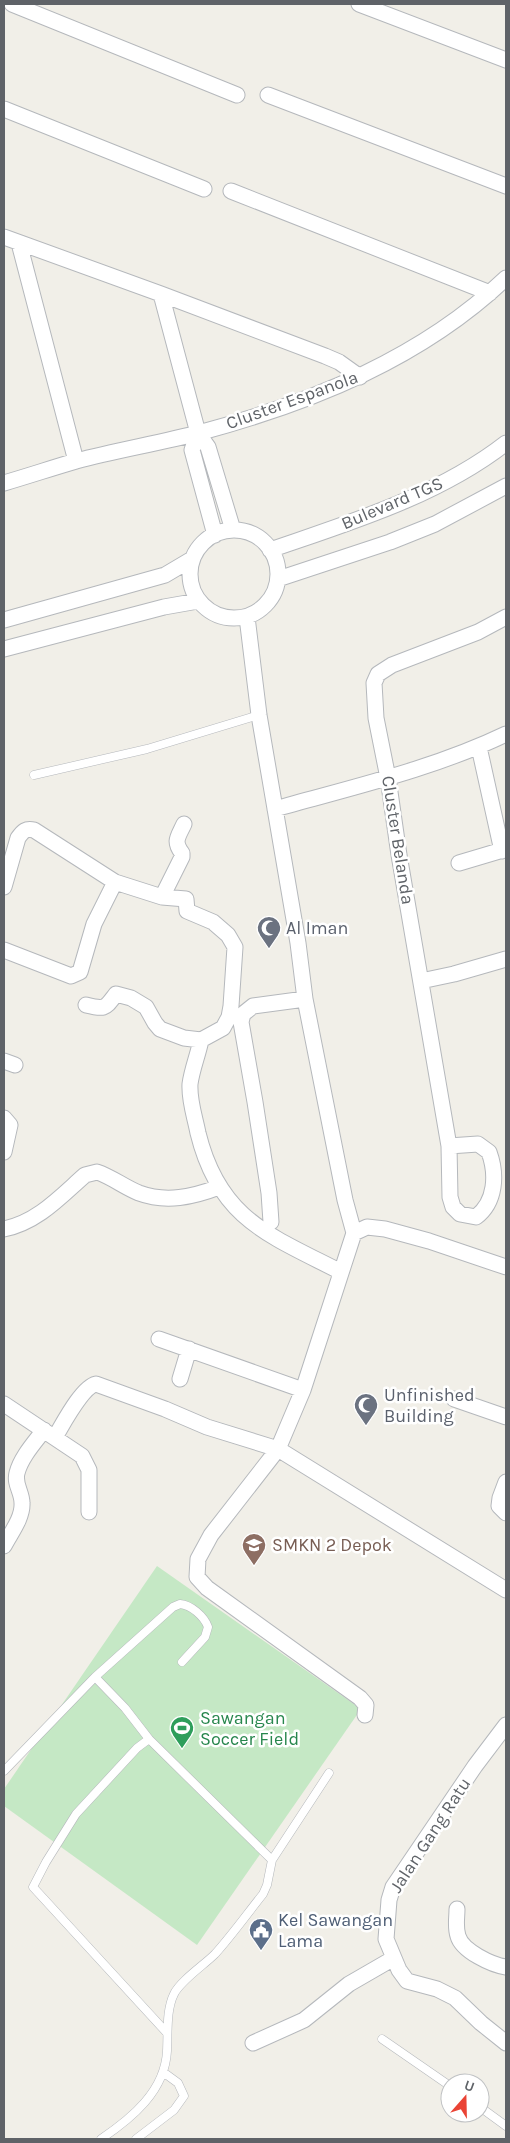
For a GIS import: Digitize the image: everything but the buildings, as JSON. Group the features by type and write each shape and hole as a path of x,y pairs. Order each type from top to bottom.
{"street":[{"path":"12,4 237,95"},
{"path":"359,4 506,60"},
{"path":"268,95 506,186"},
{"path":"4,109 204,189"},
{"path":"231,191 490,293"},
{"path":"4,237 339,362 360,377"},
{"path":"19,243 76,462"},
{"name":"Cluster Espanola","path":"4,483 76,462 198,433 291,405 360,377 429,340 490,293 506,278"},
{"name":"Cluster Espanola","path":"161,294 198,433 208,447 233,530"},
{"name":"Cluster Espanola","path":"198,433 192,450 215,534"},
{"name":"Bulevard TGS","path":"270,550 360,519 413,497 445,481 506,443"},
{"name":"Bulevard TGS","path":"278,579 390,542 435,524 506,486"},
{"path":"233,530 254,535 270,550 278,569 278,579 273,596 262,609 247,616 229,618 212,612 198,601 191,585 190,567 192,559 204,542 215,534 233,530"},
{"path":"4,620 166,575 192,559"},
{"path":"4,649 164,607 198,601"},
{"path":"247,616 259,714 298,943 304,999 345,1200 354,1233 303,1390 278,1449 211,1535 198,1559 197,1576 207,1588 360,1698 366,1705 365,1716"},
{"name":"Cluster Belanda","path":"449,1146 478,1144 489,1152 492,1169 492,1195 488,1206 476,1217 460,1214 453,1207 450,1197 449,1146 429,1039 399,855 374,696 374,683 378,674 392,665 478,632 506,617"},
{"path":"275,809 388,778 479,747 506,734"},
{"path":"459,863 504,850 479,747"},
{"path":"162,897 182,857 182,853 176,846 176,841 184,824"},
{"path":"4,887 18,838 23,831 28,829 40,833 115,882 162,897 186,899 187,911 213,922 228,935 235,947 229,1017 223,1028 201,1040 184,1038 160,1029 146,1006 124,995 116,994 110,1004 102,1008 86,1005"},
{"path":"4,950 71,976 80,972 94,924 115,882"},
{"path":"421,981 506,960"},
{"path":"271,1222 269,1193 241,1022 243,1014 253,1006 304,999"},
{"path":"201,1040 191,1074 191,1101 205,1158 219,1187 239,1213 251,1222 292,1247 341,1272"},
{"path":"4,1118 10,1125 4,1152"},
{"path":"4,1229 18,1225 53,1204 85,1174 91,1172 97,1172 139,1193 160,1199 195,1195 219,1187"},
{"path":"354,1233 367,1227 385,1229 429,1240 506,1267"},
{"path":"159,1339 303,1390"},
{"path":"180,1379 189,1349"},
{"path":"4,1546 22,1509 16,1480 23,1460 50,1433 83,1394 96,1384 165,1409 207,1427 278,1449 506,1590"},
{"path":"454,1399 506,1417"},
{"path":"4,1404 82,1456 89,1470 89,1512"},
{"path":"506,1482 499,1506 506,1513"},
{"name":"Jalan Gang Ratu","path":"506,1725 475,1766 394,1887 389,1900 386,1940 407,1981 437,1989 455,1998 481,2023 506,2042"},
{"path":"458,1908 456,1925 458,1938 462,1943 485,1960 497,1966 506,1967"},
{"path":"253,2043 304,2020 349,1984 394,1958"}],"lane":[{"path":"34,775 147,750 259,714"},
{"path":"4,1771 95,1678 174,1607 180,1604 193,1610 206,1621 208,1626 205,1637 182,1662"},
{"path":"95,1678 124,1708 149,1739 272,1860"},
{"path":"149,1739 137,1748 76,1814 33,1887 167,2033"},
{"path":"101,2139 126,2122 142,2106 153,2091 164,2072 167,2033 173,1995 217,1951 263,1894 267,1885 272,1860 329,1773"},
{"path":"382,2038 440,2079"},
{"path":"136,2139 174,2110 184,2096 178,2083 164,2072"},
{"path":"490,2114 506,2126"}],"green space":[{"name":"Sawangan Soccer Field","path":"157,1566 361,1709 197,1945 4,1806 4,1789"}],"place":[{"name":"Al Iman","path":"269,949"},
{"name":"Unfinished Building","path":"366,1426"},
{"name":"SMKN 2 Depok","path":"254,1566"},
{"name":"Sawangan Soccer Field","path":"182,1749"},
{"name":"Kel Sawangan Lama","path":"261,1951"}]}
